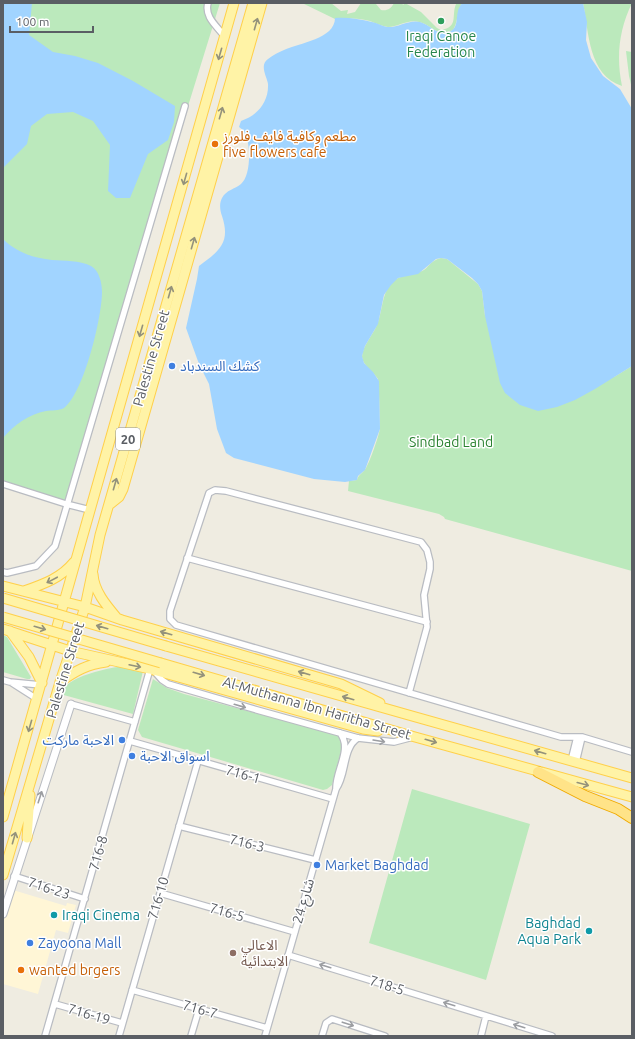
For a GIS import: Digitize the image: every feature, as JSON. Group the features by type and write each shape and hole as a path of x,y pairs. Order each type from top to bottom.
{"highway":[{"path":"538,772 584,796 618,809 632,818"}],"main road":[{"name":"Palestine Street","path":"3,817 42,684 234,3"},
{"name":"Palestine Street","path":"3,875 60,682 85,607 100,535 253,3"},
{"path":"109,504 119,497 123,489 262,3"},
{"path":"191,156 208,161"},
{"path":"155,343 160,362"},
{"path":"85,530 90,537 96,538 100,535"},
{"path":"23,591 52,580 70,568 76,559"},
{"path":"93,565 95,585 105,603 116,618"},
{"path":"3,586 85,607 116,618 341,684 405,714"},
{"name":"Al-Muthanna ibn Haritha Street","path":"3,598 166,646 632,778"},
{"name":"Al-Muthanna ibn Haritha Street","path":"3,617 415,737 632,797"},
{"path":"7,630 70,651 152,670 364,729 415,737"},
{"path":"7,630 29,657 42,684"},
{"path":"60,682 85,666 110,661"},
{"path":"27,838 30,784"}],"street":[{"path":"208,3 207,8 209,17 225,37"},
{"path":"3,572 7,573 36,566 55,546 66,504 185,106"},
{"path":"3,484 90,510"},
{"path":"409,694 427,627 424,595 430,569 430,562 427,550 421,542 233,493 215,490 209,492 170,611 170,619 176,625 409,694 561,737 579,737 632,752"},
{"path":"188,558 427,622"},
{"path":"152,670 168,684 358,738 394,742 408,740 415,737"},
{"name":"716-8","path":"45,1036 135,722 152,670"},
{"path":"3,680 10,682 42,684"},
{"path":"10,682 37,699"},
{"path":"3,914 14,876 71,704 135,722"},
{"name":"شارع 24","path":"336,789 336,780 345,746 344,739 340,733"},
{"path":"574,761 579,737"},
{"name":"شارع 24","path":"265,1036 336,789 340,781 350,748 353,742 358,738"},
{"name":"716-1","path":"130,741 333,799"},
{"name":"716-10","path":"119,1036 198,761"},
{"name":"716-3","path":"179,826 315,860"},
{"name":"716-23","path":"14,876 84,899"},
{"name":"716-5","path":"160,893 295,932"},
{"name":"718-5","path":"288,955 552,1036"},
{"name":"716-7","path":"132,990 267,1028"},
{"name":"716-19","path":"55,1004 122,1023"},
{"path":"191,1036 199,1009"},
{"path":"481,1036 486,1016"},
{"path":"322,1036 326,1023 332,1019 385,1036"}],"shaded area":[{"name":"Zayoona Mall","path":"13,890 66,906 67,903 76,905 68,933 56,930 38,994 3,984 3,924"}],"green space":[{"path":"3,3 220,3 65,503 3,485"},
{"path":"302,3 331,3 341,11 348,10 347,14 355,12 361,3 376,4 381,10 387,10 392,7 394,3 402,3 403,5 405,3 421,12 441,30 447,29 452,24 456,4 462,3 453,30 443,33 415,21 388,27 361,19 335,19"},
{"path":"583,3 632,3 624,23 620,43 619,64 622,86 611,80 602,72 596,63 589,39"},
{"path":"626,51 632,52 632,89 629,76"},
{"name":"Sindbad Land","path":"441,258 447,259 478,284 482,291 485,316 614,377 632,366 632,571 445,519 439,514 348,491 349,481 357,480 366,468 380,428 378,379 364,363 362,353 379,321 385,294 392,282 398,278 422,271 434,261"},
{"path":"3,635 7,637 31,677 30,679 3,672"},
{"path":"124,666 143,671 133,714 60,694 73,680 87,674"},
{"path":"153,679 167,688 184,694 338,735 343,744 332,785 323,790 142,737 138,730"},
{"path":"412,789 530,824 486,980 369,943"}],"water":[{"path":"3,3 32,3 29,35 53,52 75,56 98,63 133,81 175,106 174,122 168,140 148,154 130,198 116,198 108,191 110,145 93,121 73,112 47,114 31,126 27,144 3,168"},
{"path":"462,3 583,3 587,22 586,40 591,58 603,76 620,89 632,109 632,366 575,400 557,407 538,411 520,405 505,393 500,383 485,316 482,291 478,284 447,259 436,259 418,274 398,278 391,285 384,295 378,324 365,346 362,356 364,363 379,381 380,429 365,470 358,476 357,480 345,482 314,479 234,458 226,453 217,429 209,384 199,364 186,328 199,266 217,251 224,240 224,225 220,209 221,200 226,193 241,184 247,174 249,152 247,139 242,129 239,127 241,121 257,112 266,97 268,84 264,71 265,62 272,56 290,47 323,36 333,25 335,18 358,19 374,22 387,27 416,21 439,32 447,33 455,27 458,9"},
{"path":"3,239 19,251 38,258 77,262 91,266 96,270 100,277 102,292 99,319 90,354 85,371 71,400 62,409 40,412 28,417 3,438"}],"place":[{"name":"Iraqi Canoe Federation","path":"441,21"},
{"name":"مطعم وكافية فايف فلورز five flowers cafe","path":"215,144"},
{"name":"كشك السندباد","path":"172,366"},
{"name":"الاحبة ماركت","path":"122,740"},
{"name":"اسواق الاحبة","path":"132,756"},
{"name":"Market Baghdad","path":"317,865"},
{"name":"Iraqi Cinema","path":"54,915"},
{"name":"Baghdad Aqua Park","path":"589,931"},
{"name":"Zayoona Mall","path":"30,943"},
{"name":"الاعالي الابتدائية","path":"233,953"},
{"name":"wanted brgers","path":"21,970"}]}
